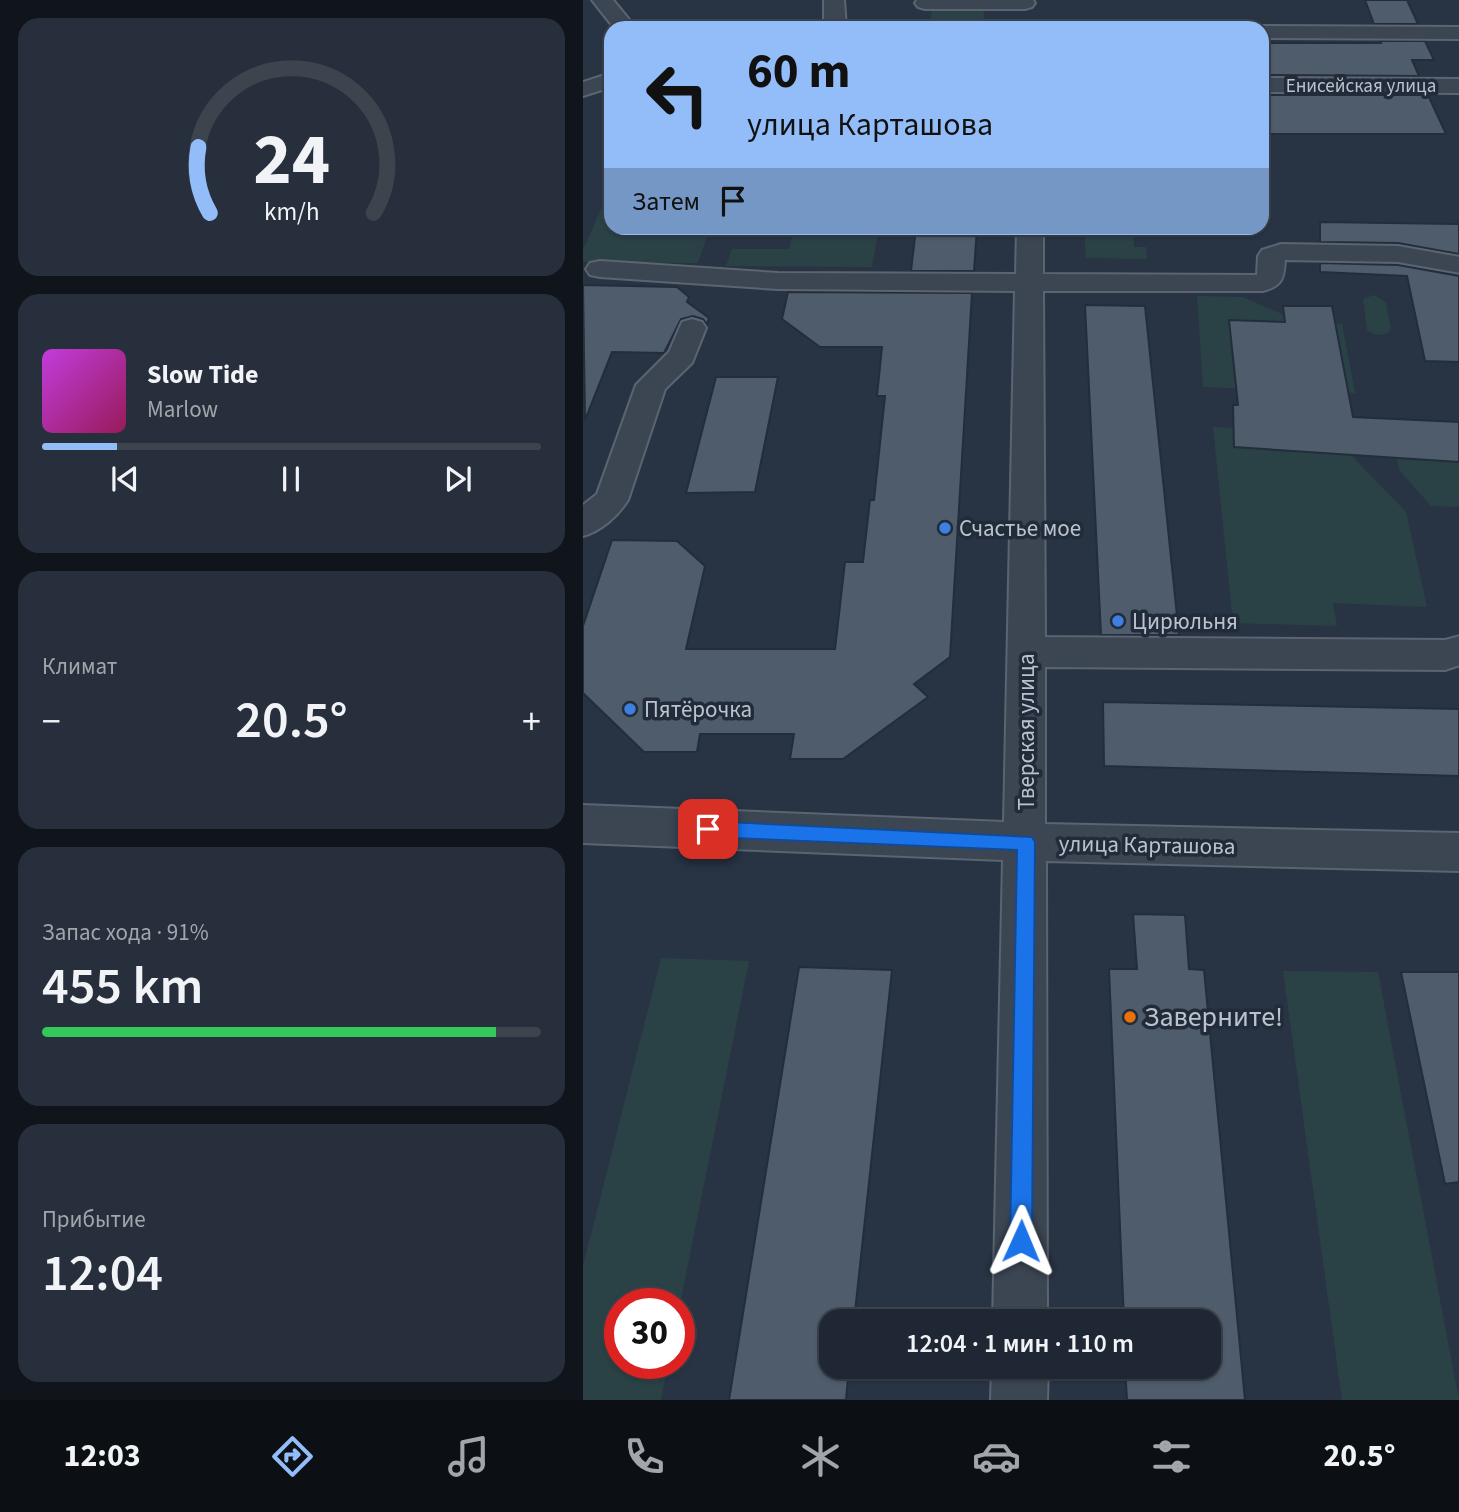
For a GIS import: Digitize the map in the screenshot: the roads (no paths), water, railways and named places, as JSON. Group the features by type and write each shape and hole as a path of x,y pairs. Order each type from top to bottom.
{"street":[{"path":"602,0 619,21"},
{"path":"834,0 835,21"},
{"path":"922,21 925,1 1025,2 1024,21"},
{"path":"1269,32 1459,33"},
{"path":"583,89 604,82"},
{"name":"Енисейская улица","path":"1269,85 1459,86"},
{"name":"Тверская улица","path":"1020,1309 1032,283 1030,235"},
{"path":"600,269 778,281 1263,283 1270,279 1272,256 1281,252 1398,254 1459,265"},
{"path":"583,524 611,500 651,385 682,356 692,328"},
{"path":"1027,652 1445,655 1459,650"},
{"name":"улица Карташова","path":"583,824 1026,842 1459,852"},
{"path":"1019,1379 1019,1400"}],"place":[{"name":"Счастье мое","path":"945,528"},
{"name":"Цирюльня","path":"1118,621"},
{"name":"Пятёрочка","path":"630,709"},
{"name":"Заверните!","path":"1130,1017"}]}
